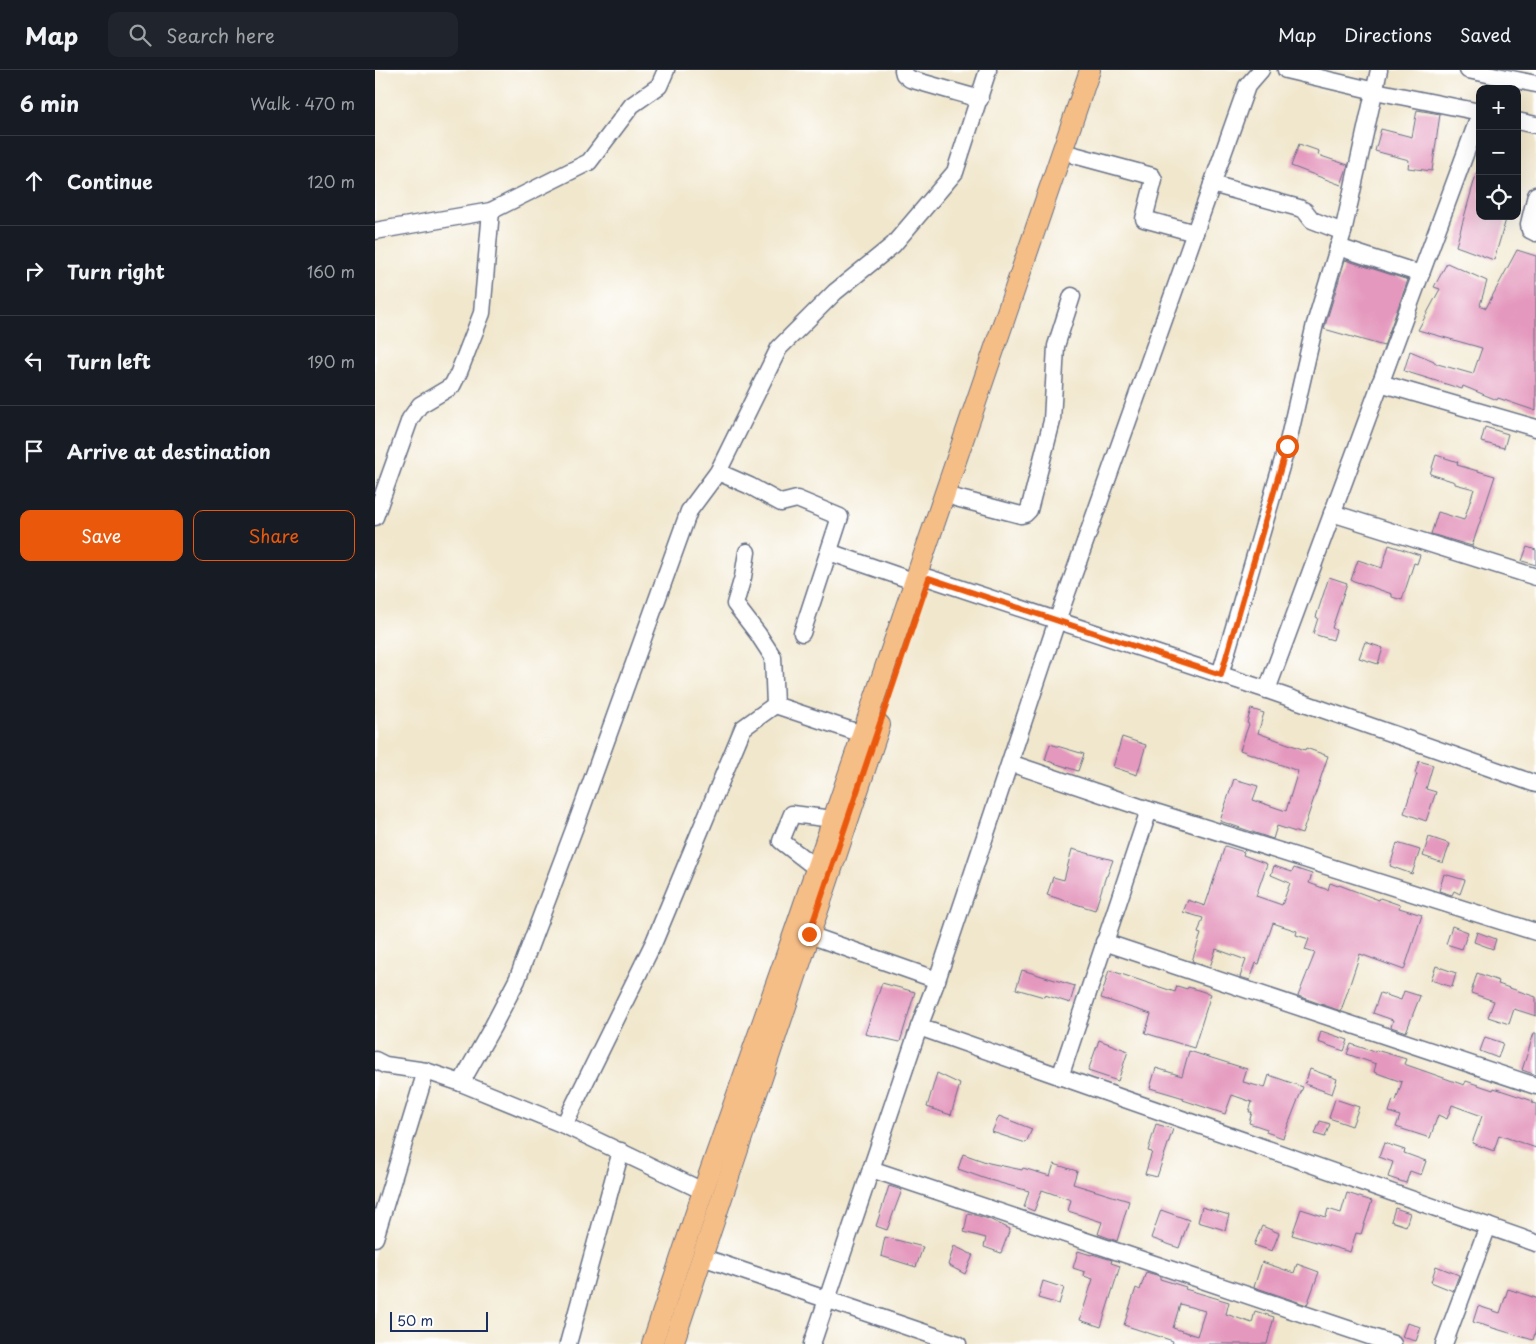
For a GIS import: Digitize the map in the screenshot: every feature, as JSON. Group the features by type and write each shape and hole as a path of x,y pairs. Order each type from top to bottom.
{"main road":[{"path":"673,1344 702,1257 802,932 1090,70"},
{"path":"652,1344 703,1191 802,932 816,868 862,734 921,579 957,498 1103,70"}],"street":[{"path":"375,231 491,211 589,162 632,105 659,86 666,70"},
{"path":"903,70 903,74 910,79 980,99"},
{"path":"461,1083 517,980 579,816 689,511 718,472 779,348 835,292 893,245 955,172 988,70"},
{"path":"812,1344 1057,622 1212,184 1245,78 1261,70"},
{"path":"1286,70 1476,112"},
{"path":"1221,675 1287,446 1315,324 1341,240 1379,70"},
{"path":"1468,70 1491,82 1536,84"},
{"path":"1521,122 1536,125"},
{"path":"1267,690 1476,124"},
{"path":"1074,155 1152,176 1154,180 1144,219 1195,233"},
{"path":"1212,184 1299,208 1305,211 1312,220 1341,240 1421,274"},
{"path":"1536,195 1529,224 1530,230 1536,233"},
{"path":"375,517 410,420 420,405 452,386 482,313 491,211"},
{"path":"957,498 1021,515 1029,510 1052,421 1056,346 1072,296"},
{"path":"1381,382 1536,428"},
{"path":"718,472 751,486 781,504 797,499 840,517 803,633"},
{"path":"1332,513 1536,577"},
{"path":"747,552 743,577 735,604 773,657 775,705"},
{"path":"829,552 921,579 1267,690 1536,784"},
{"path":"564,1125 654,942 743,728 775,705"},
{"path":"775,705 862,734"},
{"path":"1009,763 1149,810 1536,932"},
{"path":"1060,1077 1149,810"},
{"path":"816,868 781,841 792,814 833,819"},
{"path":"802,932 937,980"},
{"path":"1104,942 1536,1086"},
{"path":"919,1028 1536,1243"},
{"path":"375,1060 385,1064 426,1071 461,1083 564,1125 703,1191"},
{"path":"375,1238 426,1071"},
{"path":"568,1344 621,1151"},
{"path":"871,1169 1393,1344"},
{"path":"1444,1344 1487,1226"},
{"path":"702,1257 958,1344"}],"building":[{"path":"1417,110 1440,114 1432,171 1408,168 1409,160 1375,151 1381,129 1412,137"},
{"path":"1299,144 1319,151 1318,155 1348,165 1341,185 1291,166"},
{"path":"1476,175 1476,220 1506,220 1494,260 1456,246"},
{"path":"1517,250 1536,256 1536,411 1498,398 1497,400 1463,386 1462,389 1404,371 1410,351 1434,361 1434,363 1473,374 1482,348 1418,330 1440,289 1434,287 1447,263 1487,281 1480,305 1486,308"},
{"path":"1345,260 1408,280 1384,346 1324,329"},
{"path":"1485,427 1508,434 1504,448 1481,442"},
{"path":"1436,455 1458,462 1457,465 1495,476 1472,546 1431,534 1438,512 1464,520 1474,489 1430,474"},
{"path":"1389,545 1420,555 1417,564 1414,563 1402,600 1392,597 1392,594 1351,580 1358,560 1382,568"},
{"path":"1527,547 1536,550 1536,565 1522,561"},
{"path":"1329,577 1347,583 1332,628 1336,630 1333,640 1313,634 1318,618 1316,617"},
{"path":"1365,642 1383,648 1378,664 1359,658"},
{"path":"1251,709 1264,713 1258,733 1328,756 1302,834 1277,826 1273,839 1220,821 1234,779 1258,786 1253,800 1286,811 1298,771 1240,750 1249,724 1247,723"},
{"path":"1122,737 1146,745 1137,775 1113,767"},
{"path":"1050,744 1084,754 1078,771 1045,760"},
{"path":"1419,761 1433,765 1426,789 1436,792 1426,821 1404,813 1417,774 1415,773"},
{"path":"1429,837 1450,844 1443,863 1423,856"},
{"path":"1397,843 1420,850 1412,874 1390,866"},
{"path":"1225,846 1244,852 1243,855 1267,864 1256,896 1282,905 1290,883 1271,875 1274,866 1292,872 1294,868 1312,874 1309,883 1328,890 1330,883 1339,885 1379,900 1380,898 1400,905 1399,908 1422,915 1404,970 1360,954 1341,1011 1298,996 1315,953 1305,950 1309,939 1296,935 1297,931 1273,923 1259,964 1256,963 1250,980 1240,977 1246,960 1216,949 1210,967 1192,961 1201,934 1198,933 1203,918 1183,912 1188,900 1205,906"},
{"path":"1072,849 1113,860 1095,910 1047,895 1053,877 1064,880"},
{"path":"1444,874 1465,880 1460,894 1454,891 1452,895 1439,891"},
{"path":"1452,926 1468,932 1462,949 1446,944"},
{"path":"1477,932 1496,939 1493,949 1474,942"},
{"path":"1436,966 1456,973 1452,987 1431,980"},
{"path":"1022,970 1075,986 1070,1003 1016,989"},
{"path":"1109,970 1175,992 1177,986 1187,989 1188,987 1211,994 1194,1048 1145,1033 1151,1014 1101,998"},
{"path":"1477,973 1499,981 1498,984 1536,997 1536,1016 1514,1009 1509,1024 1488,1017 1494,1001 1471,993"},
{"path":"882,983 915,992 900,1042 865,1034"},
{"path":"1404,991 1420,996 1406,1032 1391,1027 1393,1020 1373,1013 1380,993 1401,1000"},
{"path":"1321,1031 1348,1040 1344,1051 1318,1042"},
{"path":"1534,1033 1536,1033 1536,1075 1522,1070"},
{"path":"1485,1037 1503,1043 1498,1058 1480,1051"},
{"path":"1099,1040 1128,1051 1118,1081 1088,1071"},
{"path":"1351,1044 1406,1059 1404,1064 1464,1085 1466,1081 1533,1101 1532,1103 1536,1104 1536,1148 1499,1135 1494,1151 1472,1143 1482,1116 1452,1105 1447,1119 1438,1115 1430,1138 1396,1127 1400,1116 1389,1112 1393,1100 1396,1101 1402,1082 1374,1072 1376,1064 1347,1054"},
{"path":"1189,1051 1247,1069 1243,1082 1265,1088 1269,1075 1303,1087 1283,1138 1266,1132 1267,1129 1249,1123 1252,1112 1249,1112 1252,1102 1232,1095 1225,1114 1183,1100 1184,1098 1150,1088 1156,1068 1182,1076"},
{"path":"1310,1069 1337,1079 1332,1094 1305,1084"},
{"path":"937,1073 960,1084 951,1115 927,1107"},
{"path":"1335,1099 1359,1107 1352,1126 1329,1118"},
{"path":"999,1116 1032,1129 1026,1143 992,1132"},
{"path":"1320,1121 1330,1124 1325,1137 1315,1134"},
{"path":"1156,1124 1173,1129 1157,1177 1145,1174 1152,1152 1148,1151"},
{"path":"1384,1143 1405,1150 1404,1153 1426,1161 1421,1175 1410,1171 1406,1183 1388,1177 1393,1162 1379,1157"},
{"path":"963,1154 989,1163 1022,1170 1023,1168 1050,1176 1054,1164 1077,1171 1073,1184 1129,1201 1117,1241 1098,1234 1102,1222 1068,1211 1071,1200 1042,1190 1034,1211 1024,1207 1029,1191 958,1169"},
{"path":"889,1186 902,1190 887,1230 876,1226"},
{"path":"1347,1193 1372,1201 1361,1234 1356,1233 1350,1252 1292,1235 1301,1209 1326,1217 1328,1209 1341,1213"},
{"path":"1202,1207 1229,1215 1225,1230 1198,1222"},
{"path":"1395,1208 1410,1213 1406,1226 1391,1221"},
{"path":"1161,1210 1189,1220 1179,1248 1151,1238"},
{"path":"968,1213 989,1219 1010,1229 1001,1253 984,1247 986,1238 964,1232"},
{"path":"1262,1226 1279,1233 1272,1251 1254,1245"},
{"path":"885,1237 923,1247 916,1267 881,1256"},
{"path":"954,1246 973,1255 965,1274 948,1265"},
{"path":"1078,1251 1112,1260 1111,1263 1120,1266 1101,1327 1080,1320 1093,1279 1084,1276 1085,1272 1073,1268"},
{"path":"1262,1262 1294,1273 1297,1264 1319,1272 1307,1305 1254,1287"},
{"path":"1436,1266 1459,1275 1453,1291 1431,1282"},
{"path":"1146,1272 1160,1276 1160,1279 1186,1287 1185,1289 1229,1302 1226,1314 1252,1323 1255,1311 1274,1317 1267,1344 1172,1344 1173,1341 1124,1325 1136,1288 1140,1290","holes":["1180,1304 1205,1311 1197,1336 1173,1328"]},
{"path":"1043,1281 1064,1288 1059,1304 1038,1298"},
{"path":"1508,1289 1536,1298 1536,1330 1533,1340 1473,1322 1478,1306 1500,1313"},
{"path":"1407,1323 1421,1327 1416,1341 1402,1337"}],"route":[{"path":"809,934 929,578 1221,675 1287,446"}]}
